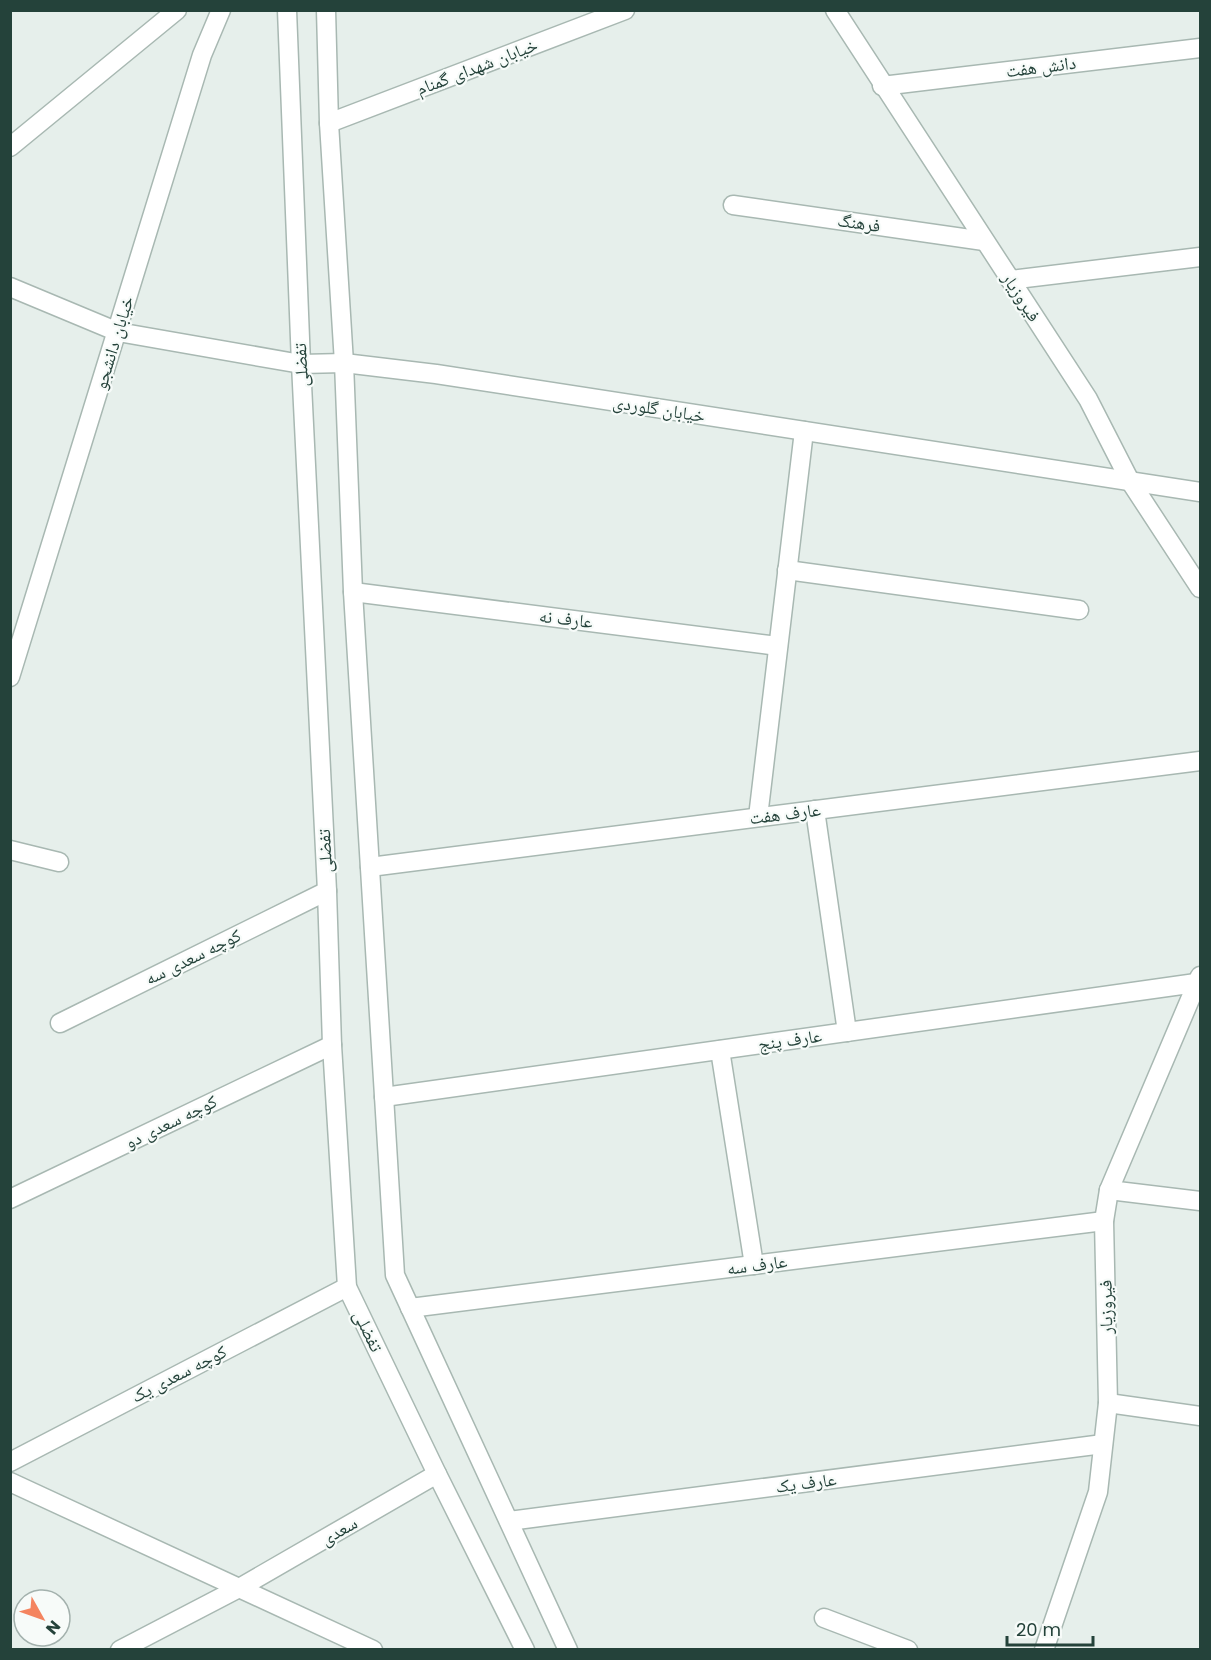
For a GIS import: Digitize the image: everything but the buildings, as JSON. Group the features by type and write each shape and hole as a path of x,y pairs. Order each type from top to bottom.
{"street":[{"path":"10,147 177,10"},
{"name":"خیابان دانشجو","path":"10,677 15,643 118,332 202,55 221,10"},
{"name":"تفضلی","path":"288,10 301,364 327,891 332,1045 347,1287 525,1650"},
{"path":"326,10 329,123 344,363 353,592 395,1275 568,1650"},
{"name":"خیابان شهدای گمنام","path":"329,123 625,10"},
{"name":"فیروزیار","path":"835,10 882,86 1088,399 1130,482 1200,588"},
{"name":"دانش هفت","path":"882,86 1200,48"},
{"name":"فرهنگ","path":"733,205 984,241"},
{"path":"1010,280 1200,258"},
{"name":"خیابان گلوردی","path":"10,287 118,332 301,364 344,363 436,374 1200,492"},
{"path":"758,817 804,431"},
{"path":"787,570 1079,609"},
{"name":"عارف نه","path":"353,592 778,646"},
{"name":"عارف هفت","path":"370,867 1200,761"},
{"path":"815,810 847,1032"},
{"path":"10,850 59,862"},
{"name":"کوچه سعدی سه","path":"60,1023 327,891"},
{"name":"فیروزیار","path":"1044,1650 1098,1492 1108,1403 1104,1221 1109,1190 1199,980"},
{"name":"عارف پنج","path":"384,1096 847,1032 1199,980"},
{"name":"کوچه سعدی دو","path":"10,1199 332,1045"},
{"path":"720,1050 754,1265"},
{"path":"1109,1190 1200,1201"},
{"name":"عارف سه","path":"411,1308 1104,1221"},
{"name":"کوچه سعدی یک","path":"10,1462 347,1287"},
{"path":"1108,1403 1200,1416"},
{"name":"عارف یک","path":"509,1521 1103,1444"},
{"name":"سعدی","path":"120,1650 241,1587 437,1474"},
{"path":"10,1482 373,1650"},
{"path":"824,1618 908,1650"}]}
